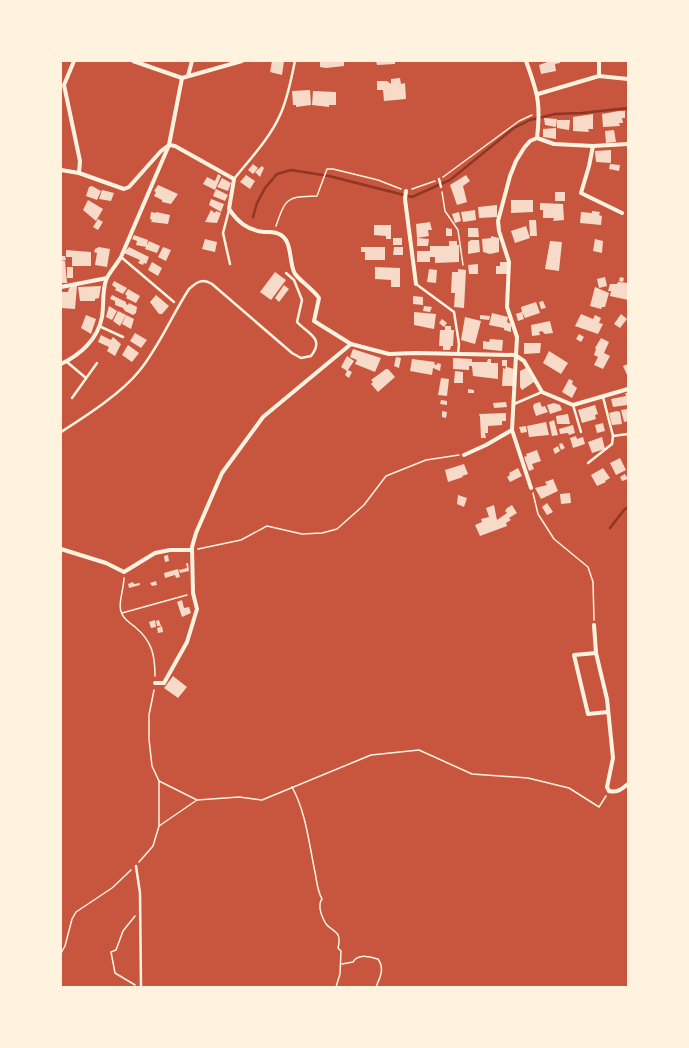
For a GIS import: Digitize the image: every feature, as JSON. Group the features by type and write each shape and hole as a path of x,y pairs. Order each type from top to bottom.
{"street":[{"path":"74,61 64,85 80,160 79,173"},
{"path":"134,61 182,78 242,61"},
{"path":"188,76 192,61"},
{"path":"526,61 538,94 540,111 537,138"},
{"path":"599,61 599,76"},
{"path":"538,94 599,76 628,79"},
{"path":"61,364 67,362 83,350 94,337 99,326 102,316 107,278 121,257 169,146 182,78"},
{"path":"531,488 512,430 517,337 507,307 509,262 499,231 498,221 516,161 530,140 537,138 554,144 593,146 628,144"},
{"path":"61,170 79,173 124,189 129,187 161,151 169,146 174,146 234,178 229,209 244,226 254,230 274,231 282,235 287,240 294,273 314,291 319,298 314,321 351,344 389,354 515,354 524,361 542,392 573,405 628,389"},
{"path":"593,146 590,166 580,193 622,213"},
{"path":"406,191 405,199 416,284"},
{"path":"61,288 107,278"},
{"path":"155,683 164,683 187,642 197,609 193,593 192,550 196,532 222,472 263,417 351,344"},
{"path":"464,455 486,445 512,430"},
{"path":"61,549 106,564 124,572 155,553 170,550 192,550"},
{"path":"594,625 596,653 607,699 613,758 607,787 609,791 614,792 628,784"},
{"path":"596,653 574,655 588,714 608,712"}],"lane":[{"path":"234,178 281,115 287,98 295,61"},
{"path":"439,180 441,187"},
{"path":"229,209 223,233 230,264"},
{"path":"121,257 174,302"},
{"path":"61,432 91,413 139,372 150,357 189,289 197,282 206,280 212,284 292,353 301,358 311,356 316,350 317,344 314,337 298,322 302,300 294,280 286,273"},
{"path":"416,284 454,312 459,344 458,355"},
{"path":"99,326 123,337"},
{"path":"67,362 86,378"},
{"path":"72,398 97,363"},
{"path":"514,404 542,392"},
{"path":"588,463 612,444 613,436 603,396"},
{"path":"573,405 581,432"},
{"path":"613,436 628,434"},
{"path":"136,866 140,910 140,987"}],"path":[{"path":"274,231 281,210 287,201 292,197 316,196 327,169 333,169 378,180 406,191 422,188 439,180 519,121 540,111"},
{"path":"441,187 445,211 458,230 462,265"},
{"path":"192,550 214,547 241,540 267,526 302,534 322,533 337,529 364,505 386,476 426,460 447,456 464,455"},
{"path":"531,488 538,514 554,539 588,567 593,582 594,625"},
{"path":"61,953 65,946 72,919 76,912 112,888 136,866 153,846 159,826 159,781 152,766 149,739 149,715 155,683 155,659 152,646 144,634 122,616 120,610 124,587 124,572"},
{"path":"122,613 193,593"},
{"path":"159,826 197,800 239,797 262,800 371,755 419,750 472,774 528,778 568,788 599,807 609,791"},
{"path":"159,781 197,800"},
{"path":"292,787 299,799 317,879 317,891 322,899 320,902 320,911 326,925 338,935 338,948 341,951 342,964 336,987"},
{"path":"140,910 123,931 116,950 111,952 115,972 140,987"},
{"path":"342,964 353,962 355,958 360,956 378,959 381,963 382,973 376,987"}],"building":[{"path":"272,61 284,61 282,75 270,72"},
{"path":"320,61 344,61 344,66 326,68 320,67"},
{"path":"376,61 395,61 395,64 377,65"},
{"path":"550,61 560,61 560,63 555,64 556,71 541,74 539,65"},
{"path":"400,78 401,84 405,83 406,99 384,101 383,90 377,90 377,81 387,81 391,84 391,79"},
{"path":"310,90 311,105 296,107 296,105 293,105 292,91"},
{"path":"313,91 336,92 336,105 329,105 329,107 312,105"},
{"path":"625,111 625,118 622,118 623,123 619,123 620,126 603,127 602,114"},
{"path":"593,114 593,129 588,129 589,132 573,131 573,117"},
{"path":"544,118 557,119 556,127 545,125"},
{"path":"557,120 570,120 569,130 557,128"},
{"path":"556,128 556,139 543,137 543,129"},
{"path":"614,130 616,142 606,143 605,131"},
{"path":"611,150 611,163 596,162 595,151"},
{"path":"253,164 258,168 253,174 248,170"},
{"path":"610,164 620,165 619,171 609,169"},
{"path":"262,166 264,168 260,177 255,172"},
{"path":"218,174 221,176 215,190 203,184 207,177 215,181"},
{"path":"246,175 255,181 250,189 240,182"},
{"path":"466,175 470,181 463,186 467,202 457,205 450,185"},
{"path":"222,178 231,183 228,191 217,187"},
{"path":"158,185 178,194 171,204 162,202 162,200 154,196 156,192 154,191"},
{"path":"92,186 101,191 97,200 86,196 89,187"},
{"path":"216,189 228,195 225,201 213,196"},
{"path":"102,190 114,193 111,201 99,199"},
{"path":"555,192 565,192 565,201 555,201"},
{"path":"211,199 224,204 221,212 209,205"},
{"path":"88,200 103,209 96,221 83,210"},
{"path":"511,200 533,200 533,212 511,213"},
{"path":"540,203 563,204 564,220 553,221 554,218 543,218 543,210 540,210"},
{"path":"497,205 497,217 479,218 478,207"},
{"path":"211,210 215,213 216,211 221,213 217,223 205,222"},
{"path":"475,210 476,220 463,222 461,212"},
{"path":"592,211 600,212 599,215 602,216 601,225 580,223 581,212 592,213"},
{"path":"151,212 170,215 168,224 151,222"},
{"path":"459,212 461,221 455,223 452,214"},
{"path":"98,219 103,222 98,230 93,227"},
{"path":"529,220 536,220 537,236 530,236"},
{"path":"430,222 432,230 428,230 429,236 417,238 416,224"},
{"path":"374,225 391,225 391,239 386,239 386,236 374,235"},
{"path":"526,226 530,238 515,243 511,231"},
{"path":"446,228 452,229 452,236 446,236"},
{"path":"468,228 478,228 479,237 468,237"},
{"path":"134,235 148,240 147,245 149,241 160,246 157,253 145,249 146,247 136,245 137,241 132,239"},
{"path":"491,236 499,238 499,252 490,254 483,252 482,239 491,238"},
{"path":"393,238 402,238 402,245 393,245"},
{"path":"417,238 429,239 428,246 417,246"},
{"path":"205,239 217,242 215,252 202,249"},
{"path":"595,239 603,241 602,253 593,251"},
{"path":"471,240 479,240 480,252 468,254 468,242"},
{"path":"449,241 457,241 457,245 459,245 459,262 435,263 435,257 430,257 430,262 417,262 417,251 430,251 430,246 449,246"},
{"path":"550,241 562,242 559,271 545,269"},
{"path":"99,247 110,249 107,267 95,265 97,253 94,252 95,249"},
{"path":"129,247 149,257 146,264 144,263 143,265 138,263 140,260 124,253"},
{"path":"163,247 171,250 166,261 158,257"},
{"path":"361,247 385,247 385,260 365,260 365,252 361,252"},
{"path":"394,247 403,247 403,255 393,255"},
{"path":"66,250 91,252 91,266 72,266 72,257 66,257"},
{"path":"61,256 65,256 66,260 61,261"},
{"path":"61,261 65,261 67,283 61,283"},
{"path":"152,262 162,268 158,276 148,270"},
{"path":"500,262 508,262 508,274 496,274 496,266 500,266"},
{"path":"478,264 478,274 469,274 468,265"},
{"path":"67,267 73,267 73,278 67,278"},
{"path":"375,267 400,268 400,287 391,287 391,280 375,279"},
{"path":"429,269 437,270 436,283 427,282"},
{"path":"458,269 466,270 464,308 454,307 455,293 451,293 452,272 458,272"},
{"path":"275,272 286,280 271,300 260,292"},
{"path":"605,277 607,286 599,288 597,279"},
{"path":"620,277 624,278 623,282 619,281"},
{"path":"114,281 127,288 123,294 115,290 116,288 112,285"},
{"path":"618,282 628,283 628,300 610,296 611,291 608,291 610,284 617,284"},
{"path":"284,285 289,289 279,302 275,298"},
{"path":"77,286 75,309 61,308 61,292 68,292 69,288"},
{"path":"101,286 99,298 95,299 95,301 80,301 78,287"},
{"path":"595,287 609,293 605,307 602,307 601,309 590,306"},
{"path":"128,289 140,296 136,303 126,298 127,296 125,294"},
{"path":"112,295 126,302 128,305 129,303 137,307 136,313 133,315 125,311 123,308 115,305 115,301 110,299"},
{"path":"156,295 169,306 162,314 159,314 150,302"},
{"path":"413,296 423,297 423,305 413,304"},
{"path":"543,301 546,308 541,309 539,302"},
{"path":"536,302 540,313 525,318 521,307"},
{"path":"109,306 117,311 112,320 106,317"},
{"path":"424,306 432,307 430,312 423,311"},
{"path":"118,311 126,315 120,326 113,321"},
{"path":"414,312 436,314 434,329 414,325"},
{"path":"522,312 524,319 518,321 516,314"},
{"path":"492,313 508,317 507,322 511,324 511,332 504,330 504,328 489,325"},
{"path":"581,314 593,319 595,315 601,318 599,323 603,324 598,334 575,326"},
{"path":"621,314 627,319 620,328 614,324"},
{"path":"86,315 96,319 91,334 81,328"},
{"path":"126,315 134,319 131,329 122,324"},
{"path":"480,315 490,316 489,320 480,319"},
{"path":"465,317 481,321 475,344 461,340"},
{"path":"442,319 447,323 444,327 439,323"},
{"path":"550,321 553,333 545,334 542,331 539,332 540,335 532,336 531,325"},
{"path":"445,326 451,326 451,330 454,330 453,346 451,346 450,350 443,350 443,346 439,346 440,330 445,330"},
{"path":"135,333 147,340 141,348 130,341"},
{"path":"579,334 584,337 581,342 576,339"},
{"path":"101,335 111,340 113,337 121,344 115,356 107,351 109,347 98,342"},
{"path":"601,338 609,342 604,353 610,356 603,369 594,365 598,357 594,355 595,348"},
{"path":"490,339 503,340 502,351 483,349 483,341 489,342"},
{"path":"524,343 541,343 540,353 524,354"},
{"path":"128,345 139,353 132,362 122,355"},
{"path":"353,349 381,358 375,372 355,364 357,360 350,357"},
{"path":"549,351 568,363 561,374 543,363"},
{"path":"347,356 354,361 348,370 352,372 349,378 345,375 347,371 341,367"},
{"path":"396,357 401,358 399,368 394,366"},
{"path":"453,358 472,359 472,362 487,362 488,359 491,359 491,363 498,363 498,379 473,376 472,366 469,366 469,370 453,369"},
{"path":"412,359 435,362 434,364 437,365 437,363 441,364 440,371 433,368 432,375 410,371"},
{"path":"502,360 507,360 507,367 514,369 514,386 502,386 503,368 505,369 506,366 502,366"},
{"path":"628,364 628,377 623,366"},
{"path":"526,368 534,382 522,390 520,387 520,371"},
{"path":"388,369 395,377 378,392 371,384 373,382 371,380"},
{"path":"455,371 463,372 463,383 454,383"},
{"path":"441,378 449,379 447,396 438,395"},
{"path":"569,379 573,381 572,384 577,388 572,398 562,392"},
{"path":"468,389 474,390 474,393 468,393"},
{"path":"625,393 628,393 627,405 613,407 611,399 626,396"},
{"path":"441,400 447,401 447,405 440,404"},
{"path":"506,402 507,407 494,408 493,403"},
{"path":"540,402 542,407 545,406 548,412 536,416 533,407 534,404"},
{"path":"554,403 560,405 562,410 550,414 547,405"},
{"path":"595,405 598,414 595,415 596,419 582,423 578,410"},
{"path":"628,409 628,421 624,422 621,410"},
{"path":"442,411 447,412 446,418 442,417"},
{"path":"617,411 620,412 622,424 612,425 609,413"},
{"path":"506,413 506,421 502,421 502,425 488,426 488,433 485,433 486,438 481,438 479,414"},
{"path":"568,414 570,424 557,424 556,416"},
{"path":"554,420 558,435 552,436 549,422"},
{"path":"546,422 549,435 529,437 527,426"},
{"path":"603,423 605,431 597,433 595,425"},
{"path":"573,425 575,433 569,435 568,433 560,434 559,429"},
{"path":"526,426 527,432 521,433 519,427"},
{"path":"576,436 577,439 583,437 585,444 573,448 570,438"},
{"path":"602,437 605,449 592,453 588,442"},
{"path":"562,443 565,448 561,450 559,444"},
{"path":"558,446 560,451 555,454 553,449"},
{"path":"537,450 541,461 532,464 534,469 529,471 524,457 527,456 526,454"},
{"path":"620,458 626,470 616,475 610,463"},
{"path":"464,464 468,474 448,482 445,470"},
{"path":"518,468 522,476 510,482 507,477 510,475 509,473"},
{"path":"603,468 610,478 605,481 606,482 597,486 591,475"},
{"path":"625,474 628,479 622,481 620,477"},
{"path":"553,479 558,491 541,499 535,488 547,485 545,482"},
{"path":"570,493 571,503 561,504 560,494"},
{"path":"458,495 467,498 464,507 457,504"},
{"path":"547,503 553,512 547,515 542,507"},
{"path":"494,505 497,520 507,513 505,511 512,505 517,513 509,518 511,520 506,523 507,526 480,536 475,525 482,522 481,519 489,517 486,508"},
{"path":"168,555 169,561 165,562 164,556"},
{"path":"186,563 188,563 189,571 180,573 179,570 187,568"},
{"path":"178,569 180,577 176,578 175,575 165,578 164,573"},
{"path":"156,581 157,585 152,586 150,583"},
{"path":"133,582 134,584 140,583 140,585 129,588 128,584"},
{"path":"182,600 184,608 189,607 191,613 182,617 177,602"},
{"path":"155,620 156,627 151,628 149,622"},
{"path":"159,620 161,626 157,626 156,621"},
{"path":"162,626 163,632 158,633 157,628"},
{"path":"173,676 187,687 178,698 164,688"}],"waterway":[{"path":"253,217 257,203 265,188 277,174 291,170 329,176 412,197 450,180 514,128 530,120 555,114 582,113 628,108"},
{"path":"610,528 628,507"}]}
